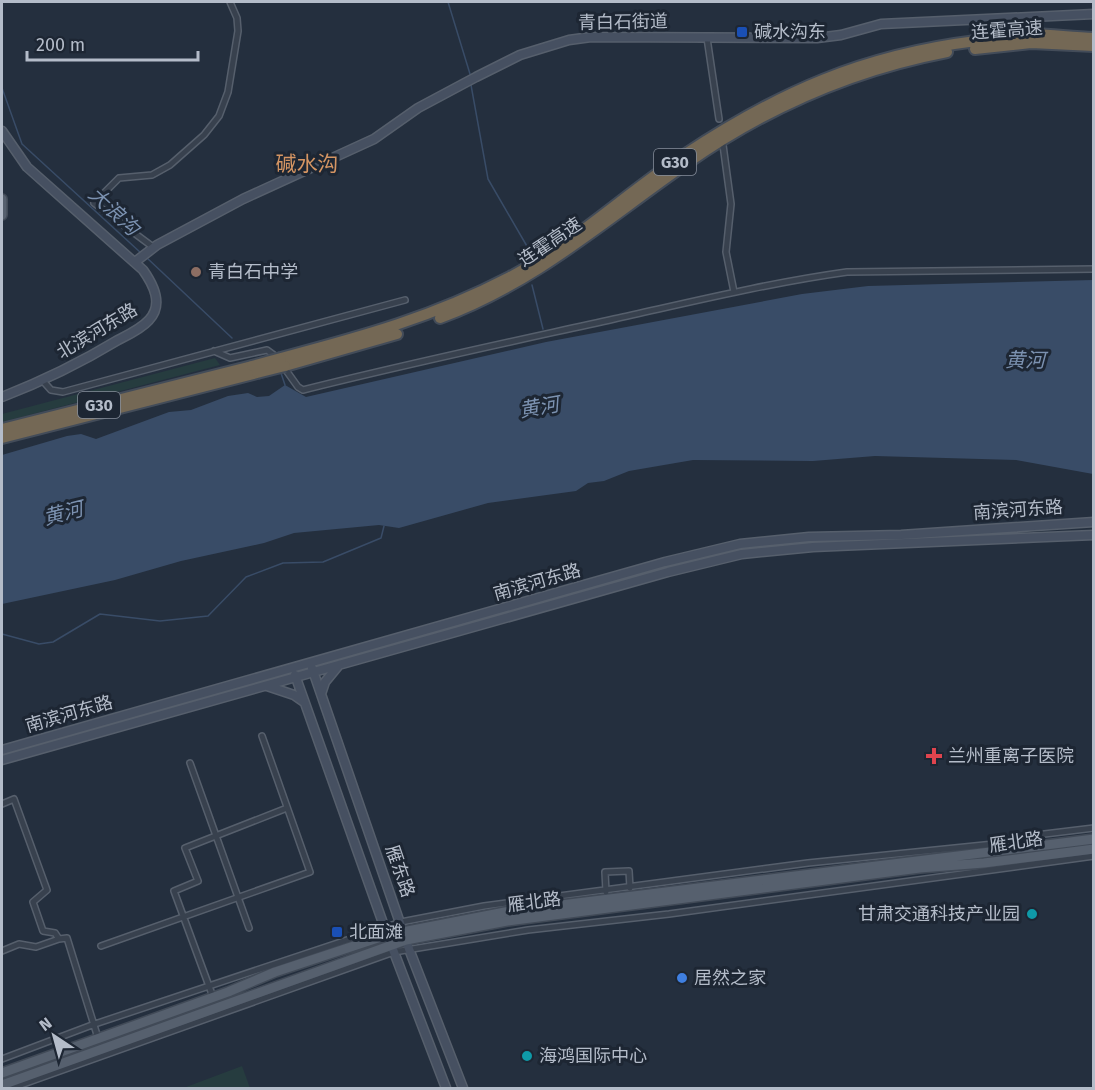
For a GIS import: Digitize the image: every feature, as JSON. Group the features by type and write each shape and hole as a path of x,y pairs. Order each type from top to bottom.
{"highway":[{"name":"连霍高速","path":"283,362 438,312 511,277 551,253 684,155 763,107 841,71 895,55 944,45 1033,34 1094,38"},
{"name":"连霍高速","path":"2,429 380,340 460,311 526,279 570,250 687,162 766,114 843,79 945,52 1032,43 1094,46"},
{"name":"连霍高速","path":"2,438 255,369"}],"main road":[{"name":"青白石街道","path":"137,260 152,249 243,199 374,139 418,108 520,55 569,40 591,37 816,38 841,35 881,24 1094,14"},
{"path":"2,131 27,167 137,260"},
{"path":"2,199 2,215"},
{"name":"北滨河东路","path":"2,397 83,362 150,319 156,304 155,287 137,260"},
{"name":"南滨河东路","path":"2,750 295,673 666,562 740,544 809,537 902,535 1094,522"},
{"name":"南滨河东路","path":"312,668 339,665 668,572 742,554 813,547 1094,535"},
{"path":"546,597 546,607"},
{"path":"321,694 325,682 339,665"},
{"name":"雁东路","path":"312,668 405,936 463,1089"},
{"name":"南滨河东路","path":"2,760 267,686 295,673"},
{"name":"雁东路","path":"295,673 389,939 446,1089"},
{"path":"267,686 294,695 305,702"},
{"name":"雁北路","path":"405,936 505,912 606,896 1094,839"},
{"name":"雁北路","path":"2,1073 213,998 275,972 389,939 507,921 920,868 984,863 1094,849"},
{"name":"雁北路","path":"2,1085 389,939"}],"street":[{"path":"152,249 94,203 119,178 152,175 170,165 204,135 219,116 228,92 238,31 237,18 230,2"},
{"path":"707,38 719,119"},
{"path":"723,145 731,204 726,252 734,292"},
{"path":"214,351 230,358 272,351 298,387 303,390 413,362 734,292 847,272 1094,269"},
{"path":"43,381 51,390 63,392 405,300"},
{"path":"101,946 310,872 262,736"},
{"path":"190,764 249,928"},
{"path":"2,804 14,799 47,890 33,902 40,927 43,931 55,933 59,939"},
{"path":"213,998 174,891 198,881 185,848 288,808"},
{"path":"630,888 629,871 605,872 606,896 630,888 808,863 994,844 1028,836 1094,828"},
{"path":"2,1059 208,985 405,936 528,930 669,914 1094,856"},
{"path":"2,951 19,944 36,947 67,938 92,1025 98,1038"},
{"path":"12,1089 389,939"}],"green space":[{"path":"215,358 220,365 2,422 2,414"},
{"path":"242,1066 250,1088 186,1087"}],"water":[{"name":"黄河","path":"1093,280 1093,474 1016,460 875,456 813,461 693,460 629,471 604,481 588,483 576,491 488,503 399,528 379,525 294,533 264,543 181,561 115,580 2,604 2,455 67,436 81,434 96,439 169,412 191,410 228,396 248,393 257,397 269,396 285,385 306,397 546,342 802,294 868,286"}],"waterway":[{"path":"448,2 470,74"},
{"path":"471,85 488,179 528,248"},
{"name":"大浪沟","path":"2,88 22,144 141,253"},
{"name":"大浪沟","path":"147,258 232,338"},
{"path":"532,285 543,329"},
{"name":"大浪沟","path":"281,373 285,385"},
{"path":"2,634 39,644 53,642 100,614 160,621 208,616 246,577 283,563 323,562 381,538 384,526"}],"place":[{"name":"碱水沟东","path":"742,32"},
{"name":"青白石中学","path":"196,272"},
{"name":"兰州重离子医院","path":"934,756"},
{"name":"甘肃交通科技产业园","path":"1032,914"},
{"name":"北面滩","path":"337,932"},
{"name":"居然之家","path":"682,978"},
{"name":"海鸿国际中心","path":"527,1056"}],"district":[{"name":"碱水沟","path":"307,164"}]}
